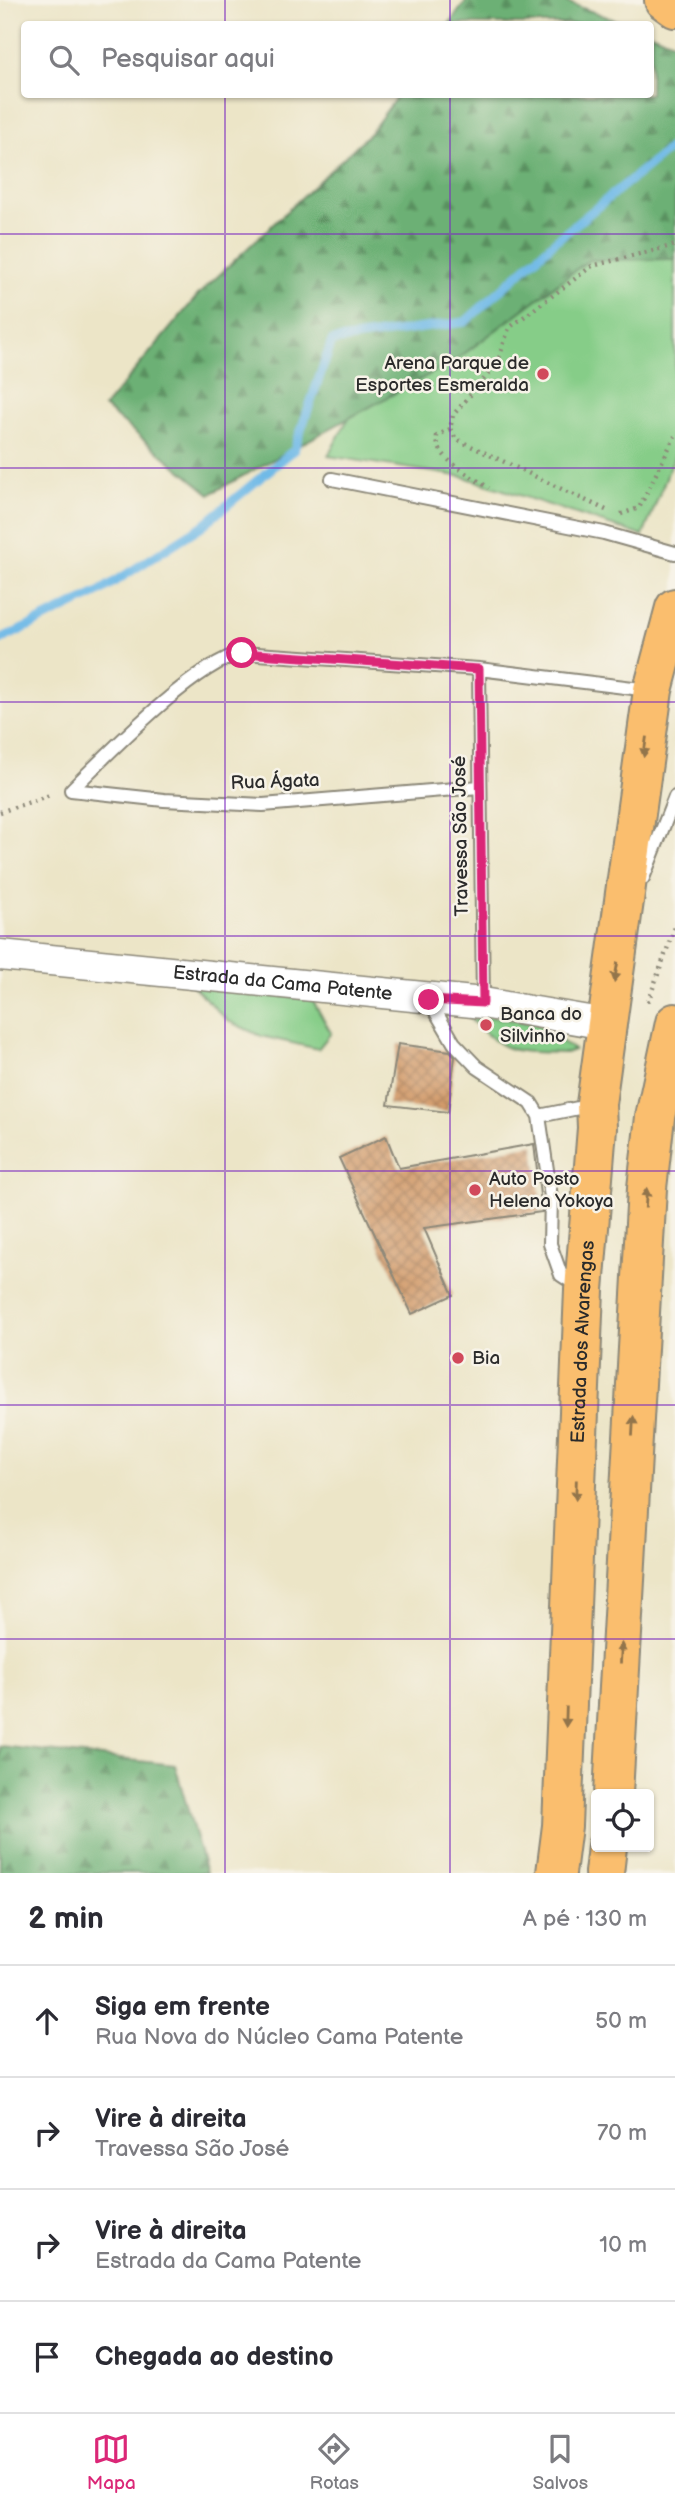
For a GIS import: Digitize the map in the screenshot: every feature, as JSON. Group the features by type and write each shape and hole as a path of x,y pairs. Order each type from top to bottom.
{"main road":[{"path":"664,0 675,8"},
{"name":"Estrada dos Alvarengas","path":"556,1873 562,1826 584,1290 597,1128 596,1104 653,690 675,608"},
{"path":"613,1789 647,1188 655,1117 675,1023"},
{"path":"604,1873 606,1852"}],"street":[{"name":"Estrada da Cama Patente","path":"0,955 429,1000 483,1003 606,1024"}],"lane":[{"path":"332,479 604,533 675,553"},
{"path":"71,790 126,737 212,664 228,656 256,652 479,669 653,690"},
{"name":"Travessa São José","path":"479,669 483,1003"},
{"name":"Rua Ágata","path":"71,790 164,800 263,804 480,787"},
{"path":"622,928 674,805"},
{"path":"429,1000 462,1051 477,1067 531,1104 539,1116 551,1197 550,1244 561,1275 584,1290"},
{"path":"539,1116 596,1104"}],"path":[{"path":"675,245 592,266 509,328 497,364 453,415 450,429 456,439 612,513 626,514 639,508 675,436"},
{"path":"450,429 437,436 436,444 445,457 533,519"},
{"path":"0,812 71,790"}],"green space":[{"path":"467,0 561,0 618,21 451,21"},
{"path":"654,34 675,43 675,259 589,260 456,360 210,494 104,407 199,294 370,133 396,98 654,98"},
{"name":"Arena Parque de Esportes Esmeralda","path":"675,227 675,455 643,536 464,477 328,456 364,389 592,242"},
{"path":"191,984 312,999 331,1033 318,1049 261,1036 228,1021"},
{"path":"493,1017 537,1024 574,1050 566,1053 513,1050 494,1040 470,1019"},
{"path":"0,1746 175,1765 206,1873 0,1873"}],"building":[{"path":"398,1044 450,1051 455,1056 448,1112 388,1105"},
{"path":"386,1136 399,1168 534,1144 542,1212 424,1228 453,1295 412,1314 339,1158"}],"waterway":[{"path":"0,640 97,593 202,526 294,450 332,341 465,322 554,242 675,144"}],"place":[{"name":"Arena Parque de Esportes Esmeralda","path":"543,374"},
{"name":"Banca do Silvinho","path":"486,1025"},
{"name":"Auto Posto Helena Yokoya","path":"475,1190"},
{"name":"Bia","path":"458,1358"}],"route":[{"path":"242,653 479,669 483,1003 429,1000"}]}
